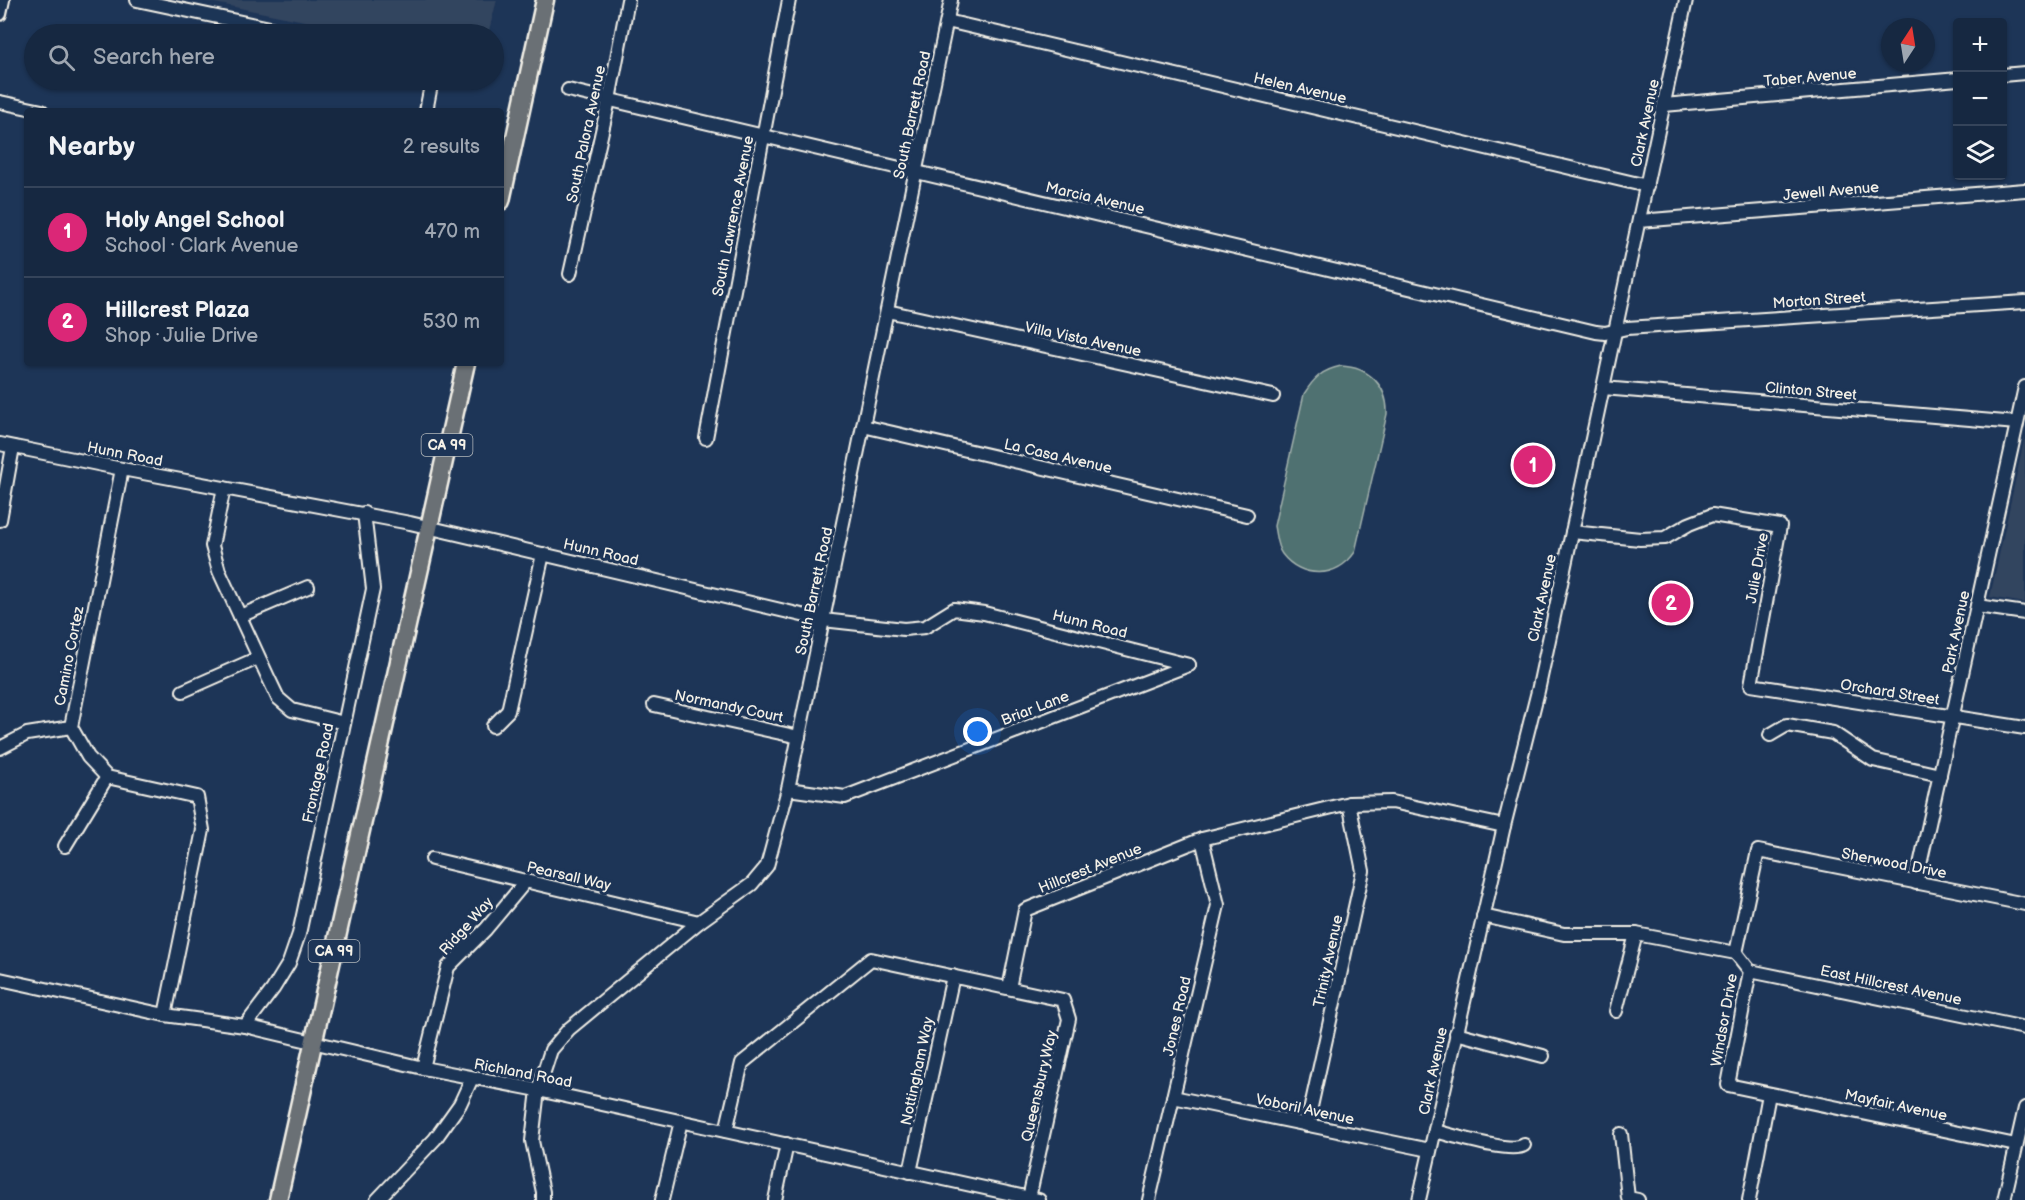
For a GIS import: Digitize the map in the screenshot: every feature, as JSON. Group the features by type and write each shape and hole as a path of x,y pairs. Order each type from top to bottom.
{"highway":[{"path":"504,187 545,0"},
{"name":"CA 99","path":"278,1200 465,366"}],"street":[{"path":"0,14 3,0"},
{"path":"137,0 251,24"},
{"name":"South Palora Avenue","path":"570,274 609,100 628,0"},
{"name":"South Lawrence Avenue","path":"706,438 789,0"},
{"name":"South Barrett Road","path":"543,1200 532,1141 538,1090 551,1050 568,1029 699,922 752,884 767,866 788,789 951,0"},
{"name":"Clark Avenue","path":"1419,1200 1483,916 1537,694 1686,0"},
{"name":"Helen Avenue","path":"947,21 1647,186"},
{"path":"2007,75 2025,73"},
{"name":"Taber Avenue","path":"1664,105 1953,79"},
{"path":"427,108 430,90"},
{"name":"Marcia Avenue","path":"568,90 1596,332 1605,333 1616,330"},
{"path":"0,102 28,108"},
{"name":"Jewell Avenue","path":"1639,221 2025,190"},
{"name":"Morton Street","path":"1616,330 2025,302"},
{"name":"Villa Vista Avenue","path":"887,311 1273,396"},
{"name":"Park Avenue","path":"1916,883 2025,387"},
{"name":"Clinton Street","path":"1603,388 2018,423"},
{"name":"La Casa Avenue","path":"863,426 1247,515"},
{"name":"Hunn Road","path":"0,444 122,469 364,513 823,620 904,629 925,627 954,609 984,613 1189,665"},
{"path":"0,520 13,447"},
{"name":"Camino Cortez","path":"107,777 88,757 70,727 122,469"},
{"path":"224,488 212,546 219,571 278,698 291,710 344,723"},
{"name":"Frontage Road","path":"245,1026 289,963 299,934 373,589 364,513"},
{"name":"Julie Drive","path":"1572,532 1640,539 1665,538 1713,514 1780,526 1750,685"},
{"path":"493,726 508,711 543,554"},
{"path":"240,616 308,587"},
{"path":"1977,606 2025,613"},
{"path":"183,690 258,658"},
{"name":"Briar Lane","path":"788,789 845,797 1189,665"},
{"name":"Orchard Street","path":"1750,685 2025,728"},
{"name":"Normandy Court","path":"654,705 799,737"},
{"path":"1770,735 1787,725 1833,734 1873,760 1940,775"},
{"path":"0,748 27,734 70,727"},
{"path":"65,846 107,777 197,797 203,830 165,1015"},
{"name":"Hillcrest Avenue","path":"1009,988 1025,910 1202,839 1349,803 1392,802 1504,826"},
{"name":"Trinity Avenue","path":"1307,1125 1363,871 1349,803"},
{"name":"Jones Road","path":"1149,1200 1218,905 1202,839"},
{"name":"Sherwood Drive","path":"1758,851 2025,904"},
{"name":"Windsor Drive","path":"1758,851 1736,953 1750,971 1728,1085 1769,1094"},
{"name":"Pearsall Way","path":"432,859 699,922"},
{"name":"Ridge Way","path":"423,1068 448,967 486,930 526,881"},
{"path":"1483,916 1564,934 1636,934 1736,953"},
{"path":"1616,1011 1636,934"},
{"path":"726,1131 742,1063 871,959 1009,988"},
{"name":"East Hillcrest Avenue","path":"1750,971 2025,1028"},
{"name":"Nottingham Way","path":"910,1172 954,976"},
{"name":"Richland Road","path":"0,979 165,1015 245,1026 423,1068 538,1090 1034,1199"},
{"name":"Queensbury Way","path":"1009,988 1063,1000 1069,1019 1034,1199"},
{"path":"1456,1033 1543,1056"},
{"path":"377,1200 435,1139 460,1104 472,1078"},
{"path":"1749,1200 1769,1094"},
{"name":"Mayfair Avenue","path":"1769,1094 2016,1146"},
{"name":"Voboril Avenue","path":"1173,1096 1430,1150"},
{"path":"2004,1200 2025,1108"},
{"path":"662,1200 681,1121"},
{"path":"1435,1131 1506,1148 1520,1148 1524,1145"},
{"path":"1621,1134 1628,1198 1638,1200"},
{"path":"775,1200 787,1144"}],"shaded area":[{"path":"200,0 497,0 491,24 319,24"},
{"path":"2025,436 2025,603 1990,597"}],"green space":[{"path":"1341,366 1360,370 1375,380 1384,395 1387,414 1355,552 1339,567 1329,571 1309,571 1299,568 1282,554 1277,544 1274,526 1304,394 1319,376"}],"place":[{"name":"Holy Angel School","path":"1533,465"},
{"name":"Hillcrest Plaza","path":"1671,603"}]}
